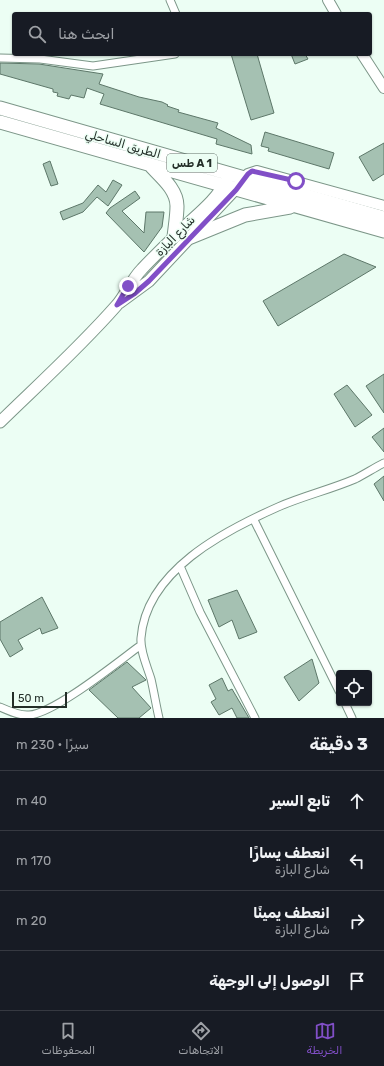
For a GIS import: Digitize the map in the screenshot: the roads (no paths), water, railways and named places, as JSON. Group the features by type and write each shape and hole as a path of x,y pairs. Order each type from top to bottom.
{"highway":[{"name":"الطريق الساحلي","path":"0,108 384,218"},
{"name":"الطريق الساحلي","path":"0,122 294,207 384,231"},
{"path":"150,165 172,189 176,197 177,205 174,237"},
{"path":"191,238 245,215 294,207"}],"main road":[{"name":"شارع البازة","path":"0,422 76,349 117,305 128,286 140,271 205,209 224,186 230,174"},
{"name":"شارع البازة","path":"117,305 134,294 149,281 236,190 244,178"}],"street":[{"path":"170,0 175,12"},
{"path":"328,0 335,12"},
{"path":"0,58 40,59 93,66 161,56"},
{"path":"363,56 384,88"},
{"path":"244,178 248,174 257,171 384,206"},
{"path":"159,718 141,645 147,613 159,591 180,566 214,540 277,508 356,478 384,463"},
{"path":"254,520 336,686"},
{"path":"180,566 200,612 255,718"},
{"path":"0,707 29,716 40,713 80,690 141,645"},
{"path":"346,706 352,718"}]}
